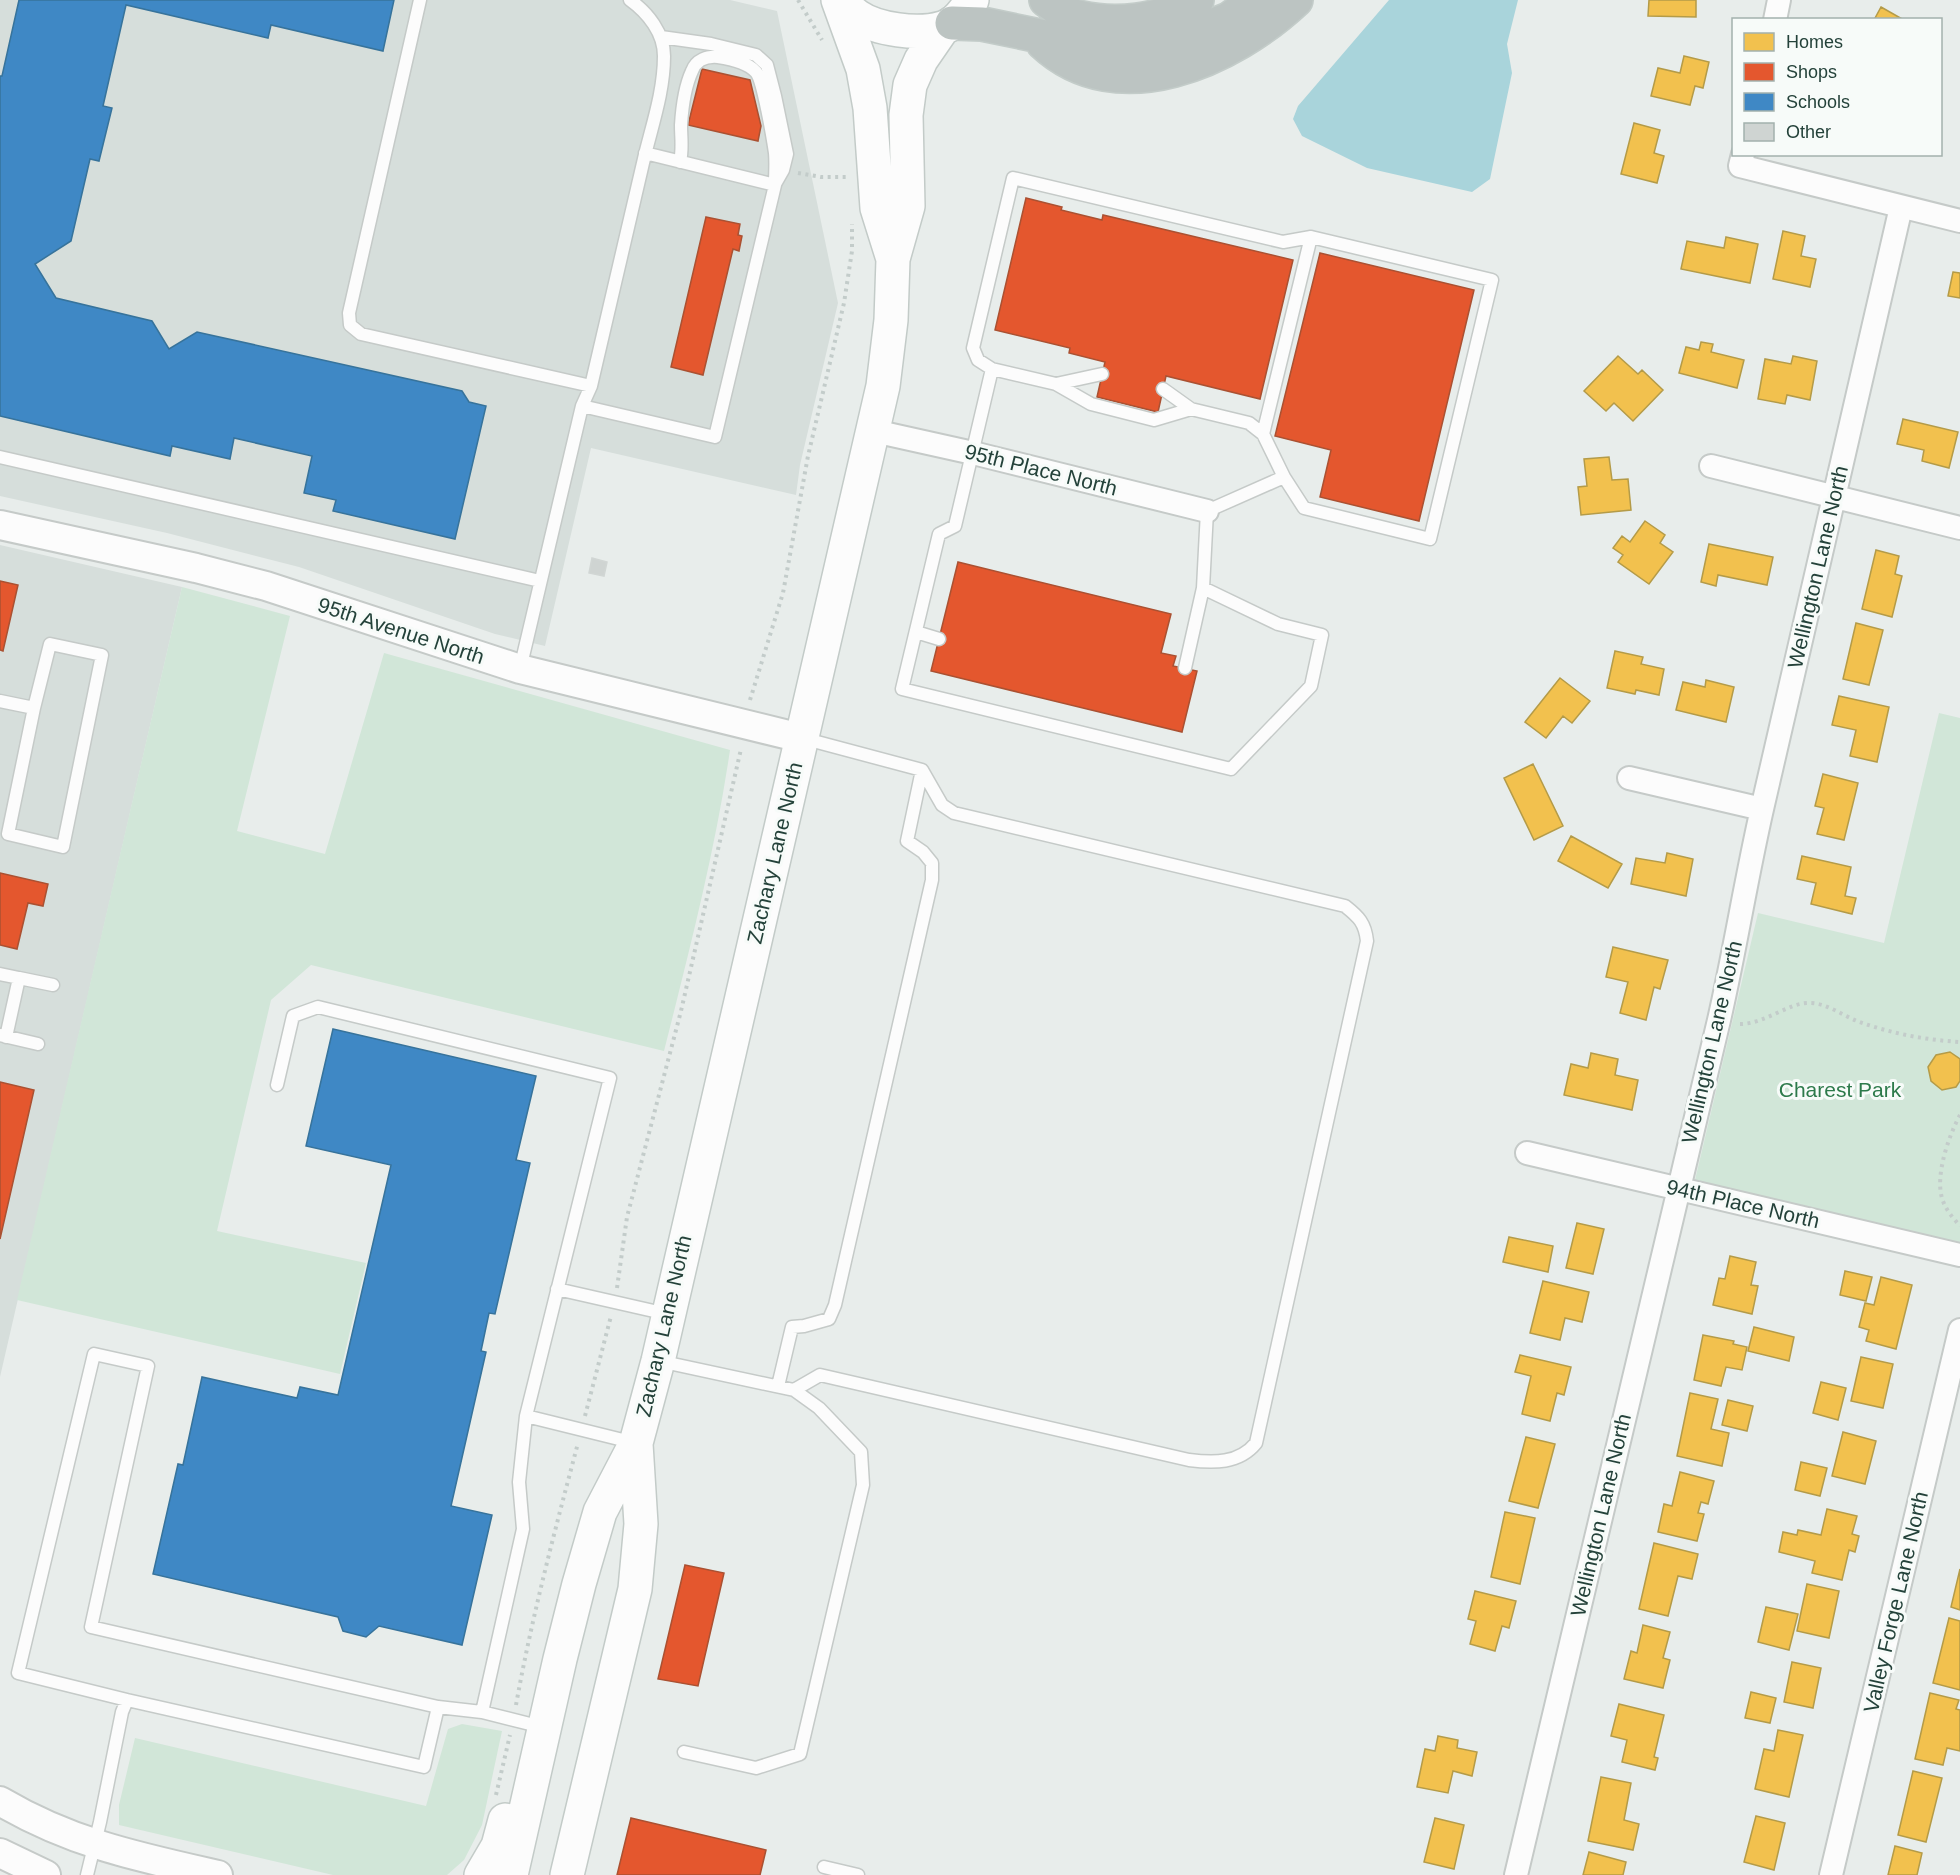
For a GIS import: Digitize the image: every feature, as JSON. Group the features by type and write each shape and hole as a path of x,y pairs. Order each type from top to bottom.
{"highway":[{"path":"1046,0 1072,15 1099,20 1128,21 1174,11 1197,0"},
{"path":"956,17 1093,47 1128,48 1175,41 1210,28 1229,19 1256,0"},
{"path":"1035,35 1063,58 1086,70 1108,75 1157,74 1199,63 1231,48 1266,25 1296,0"}],"main road":[{"path":"839,0 857,16 875,26 896,30 956,17"},
{"name":"Zachary Lane North","path":"839,0 863,69 870,108 877,208 893,259"},
{"name":"Zachary Lane North","path":"529,1720 534,1695 560,1659 600,1512 636,1443 657,1361 874,431 888,354 893,259 908,206 906,115 910,85 921,60 956,17"},
{"name":"Zachary Lane North","path":"567,1875 635,1589 641,1524 636,1443"},
{"path":"481,1875 498,1846 529,1720"},
{"path":"511,1875 529,1720"},
{"path":"575,1843 579,1875"}],"street":[{"path":"1774,18 1779,0"},
{"path":"1742,160 1901,207 1960,221"},
{"name":"Wellington Lane North","path":"1516,1875 1719,1020 1762,809 1901,207"},
{"name":"95th Place North","path":"874,431 1207,511"},
{"path":"1711,466 1960,528"},
{"name":"95th Avenue North","path":"0,525 266,586 520,669 801,738"},
{"path":"1629,778 1762,809"},
{"name":"94th Place North","path":"1527,1153 1960,1255"},
{"name":"Valley Forge Lane North","path":"1831,1875 1960,1330"},
{"path":"0,1801 52,1829 94,1845 218,1875"},
{"path":"0,1853 46,1875"}],"lane":[{"path":"420,0 349,313 350,325 361,334 591,386"},
{"path":"520,669 582,406 591,386 660,96 664,55 661,37 652,20 630,0"},
{"path":"661,37 711,44 756,54 766,65 776,96 787,154 783,170 774,185"},
{"path":"582,406 715,437 774,185 775,154 761,85 758,76 747,64 708,57 695,65 691,73 683,111 681,126 683,148 680,162"},
{"path":"645,153 774,185"},
{"path":"1163,389 1191,408 1249,423 1263,434 1284,477 1304,508 1430,539 1492,280 1311,237 1283,242 1013,178 973,348 978,360 992,369 1056,384 1091,404 1154,420 1191,408"},
{"path":"1263,434 1311,237"},
{"path":"992,369 955,526 939,534 902,689 1231,769 1311,686 1322,635 1278,624 1203,588"},
{"path":"1056,384 1102,374"},
{"path":"0,457 540,581"},
{"path":"1185,668 1203,588 1207,511 1284,477"},
{"path":"916,632 939,639"},
{"path":"50,644 102,655 63,847 4,833 34,708 50,644"},
{"path":"0,701 34,708"},
{"path":"794,1390 820,1376 1189,1460 1214,1463 1249,1452 1256,1443 1367,941 1365,927 1360,918 1345,906 954,813 942,805 922,770 801,738"},
{"path":"778,1386 792,1327 810,1325 829,1319 838,1293 932,880 932,863 923,852 907,842 922,770"},
{"path":"0,974 53,985"},
{"path":"19,978 3,1036 38,1044"},
{"path":"277,1085 293,1016 318,1007 610,1078 526,1416 519,1482 523,1529 482,1712"},
{"path":"557,1289 667,1314"},
{"path":"438,1707 424,1767 18,1673 94,1354 148,1366 91,1627 438,1707 529,1720"},
{"path":"657,1361 794,1390 819,1408 861,1452 864,1485 800,1754 756,1768 684,1752"},
{"path":"526,1416 636,1443"},
{"path":"87,1875 122,1712 127,1700"},
{"path":"824,1867 858,1875"}],"path":[{"path":"798,0 823,42"},
{"path":"847,165 850,188"},
{"path":"749,706 783,593 808,456 844,303 852,251 852,219"},
{"path":"617,1284 627,1217 681,1011 742,744"},
{"path":"1719,1020 1749,1024 1807,1002 1888,1031 1959,1043"},
{"path":"1960,1115 1941,1170 1940,1184 1947,1210 1960,1226"},
{"path":"586,1412 610,1317"},
{"path":"529,1720 545,1564 563,1505 576,1450"}],"shaded area":[{"path":"0,0 730,0 777,11 838,303 800,465 796,495 591,448 545,646 495,634 299,567 167,533 0,496"},
{"path":"0,545 182,587 0,1377"}],"green space":[{"path":"182,587 290,616 237,831 325,854 384,653 730,750 709,864 664,1051 311,965 271,1000 217,1231 366,1263 340,1374 17,1300"},
{"name":"Charest Park","path":"1939,713 1960,718 1960,1243 1695,1180 1758,913 1884,943"},
{"path":"462,1724 502,1731 482,1825 464,1860 447,1875 333,1875 119,1825 119,1805 135,1738 426,1806 448,1729"}],"water":[{"path":"1389,0 1518,0 1507,44 1512,73 1490,179 1472,192 1367,168 1302,136 1293,119 1298,106"}],"building: Homes":[{"path":"1649,0 1696,0 1696,17 1648,16"},
{"path":"1881,7 1900,18 1875,18"},
{"path":"1684,56 1709,62 1703,88 1695,86 1690,105 1651,96 1658,68 1680,73"},
{"path":"1634,123 1660,130 1654,153 1664,156 1657,183 1621,174"},
{"path":"1783,231 1805,236 1801,256 1816,259 1810,287 1773,279"},
{"path":"1726,237 1758,244 1750,283 1681,269 1687,241 1724,248"},
{"path":"1953,272 1960,273 1960,298 1948,296"},
{"path":"1701,342 1713,344 1711,352 1744,360 1737,388 1679,373 1686,347 1699,350"},
{"path":"1618,356 1638,374 1642,370 1663,390 1633,421 1614,403 1606,411 1584,391"},
{"path":"1793,356 1817,361 1810,400 1787,395 1785,404 1758,399 1765,359 1791,364"},
{"path":"1903,419 1958,432 1949,468 1922,461 1924,450 1897,444"},
{"path":"1609,457 1612,480 1628,479 1631,510 1581,515 1578,487 1587,486 1584,459"},
{"path":"1645,521 1665,535 1660,543 1673,552 1649,584 1618,562 1623,555 1613,548 1622,536 1630,542"},
{"path":"1709,544 1773,557 1767,585 1718,575 1716,586 1701,582"},
{"path":"1876,550 1899,556 1895,574 1902,576 1892,617 1862,609"},
{"path":"1856,623 1883,630 1869,685 1843,679"},
{"path":"1615,651 1643,657 1641,664 1664,669 1659,695 1636,690 1635,694 1607,688"},
{"path":"1560,678 1590,701 1572,723 1563,716 1546,738 1525,722"},
{"path":"1706,680 1734,687 1726,722 1676,710 1683,682 1705,687"},
{"path":"1839,696 1889,707 1877,762 1850,756 1856,730 1832,725"},
{"path":"1533,764 1563,826 1534,840 1504,778"},
{"path":"1823,774 1858,783 1844,840 1817,834 1824,808 1815,806"},
{"path":"1571,836 1622,864 1608,888 1558,861"},
{"path":"1667,853 1693,859 1686,896 1631,884 1636,858 1665,863"},
{"path":"1802,856 1851,867 1845,896 1856,898 1852,914 1811,904 1816,883 1797,879"},
{"path":"1613,947 1668,960 1660,989 1654,987 1646,1020 1620,1013 1628,982 1606,977"},
{"path":"1950,1052 1960,1059 1960,1081 1956,1087 1942,1090 1931,1081 1928,1067 1936,1055"},
{"path":"1591,1053 1618,1059 1615,1075 1638,1080 1632,1110 1564,1095 1571,1064 1588,1068"},
{"path":"1577,1223 1604,1229 1593,1274 1566,1268"},
{"path":"1509,1237 1553,1246 1548,1272 1503,1262"},
{"path":"1730,1256 1756,1262 1751,1285 1758,1286 1752,1314 1713,1305 1719,1278 1725,1279"},
{"path":"1845,1271 1872,1277 1866,1301 1840,1295"},
{"path":"1881,1277 1912,1285 1896,1349 1866,1341 1869,1330 1859,1327 1865,1303 1874,1305"},
{"path":"1543,1281 1589,1292 1582,1322 1565,1318 1560,1340 1530,1333"},
{"path":"1754,1327 1794,1337 1789,1361 1748,1351"},
{"path":"1703,1335 1734,1341 1733,1344 1747,1347 1742,1370 1726,1367 1721,1386 1694,1380"},
{"path":"1520,1355 1571,1367 1564,1395 1557,1393 1550,1421 1522,1414 1531,1376 1515,1372"},
{"path":"1861,1357 1893,1364 1883,1408 1851,1401"},
{"path":"1821,1382 1846,1388 1838,1420 1813,1413"},
{"path":"1690,1393 1718,1399 1711,1429 1729,1433 1722,1466 1677,1456"},
{"path":"1728,1400 1753,1406 1747,1431 1722,1425"},
{"path":"1843,1432 1876,1441 1865,1484 1832,1476"},
{"path":"1526,1437 1555,1444 1538,1508 1509,1501"},
{"path":"1801,1462 1827,1468 1820,1496 1795,1490"},
{"path":"1680,1472 1714,1481 1708,1504 1701,1502 1698,1513 1704,1514 1697,1541 1658,1532 1664,1504 1672,1506"},
{"path":"1827,1509 1857,1516 1852,1534 1859,1536 1855,1552 1849,1550 1842,1580 1812,1573 1815,1561 1779,1552 1783,1532 1797,1535 1798,1530 1821,1535"},
{"path":"1505,1512 1535,1518 1520,1584 1491,1577"},
{"path":"1654,1543 1698,1554 1692,1579 1678,1576 1668,1616 1639,1609"},
{"path":"1960,1569 1960,1610 1951,1607"},
{"path":"1807,1584 1839,1591 1829,1638 1797,1631"},
{"path":"1475,1591 1516,1601 1509,1628 1502,1626 1495,1651 1470,1644 1476,1621 1468,1619"},
{"path":"1766,1607 1798,1614 1789,1650 1758,1642"},
{"path":"1949,1618 1960,1621 1960,1690 1933,1683"},
{"path":"1643,1625 1670,1632 1663,1658 1670,1660 1663,1688 1624,1679 1631,1651 1637,1653"},
{"path":"1792,1662 1821,1668 1813,1708 1784,1702"},
{"path":"1751,1692 1776,1698 1770,1723 1745,1718"},
{"path":"1930,1693 1959,1700 1956,1709 1960,1710 1960,1751 1947,1748 1943,1765 1915,1759"},
{"path":"1619,1704 1664,1715 1654,1757 1658,1758 1655,1770 1622,1762 1627,1740 1611,1736"},
{"path":"1778,1730 1803,1735 1789,1797 1755,1789 1764,1749 1774,1751"},
{"path":"1438,1736 1458,1740 1457,1748 1477,1752 1472,1776 1453,1771 1448,1793 1417,1787 1425,1749 1435,1751"},
{"path":"1913,1771 1942,1778 1926,1842 1898,1835"},
{"path":"1601,1777 1631,1783 1624,1820 1639,1824 1633,1850 1588,1841"},
{"path":"1756,1816 1785,1823 1774,1870 1744,1862"},
{"path":"1435,1818 1464,1825 1454,1869 1424,1862"},
{"path":"1895,1846 1922,1853 1917,1875 1888,1875"},
{"path":"1589,1852 1626,1862 1623,1875 1583,1875"}],"building: Shops":[{"path":"702,69 750,80 761,126 758,141 688,125"},
{"path":"1026,198 1102,220 1103,215 1293,260 1260,399 1166,376 1158,412 1097,397 1105,362 1069,353 1070,348 995,330"},
{"path":"706,217 740,224 738,235 742,236 739,251 733,249 703,375 671,367"},
{"path":"1320,253 1474,290 1419,521 1320,497 1331,450 1275,436"},
{"path":"958,562 1171,614 1161,653 1176,656 1173,666 1197,671 1182,732 931,671"},
{"path":"0,581 18,585 3,651 0,650"},
{"path":"0,873 48,884 43,906 28,903 17,949 0,945"},
{"path":"0,1082 34,1090 0,1239"},
{"path":"685,1565 724,1573 698,1686 658,1679"},
{"path":"631,1818 766,1850 760,1875 617,1875"}],"building: Schools":[{"path":"19,0 394,0 383,51 271,25 268,38 126,5 103,106 112,108 99,161 90,159 71,241 35,264 56,298 152,321 169,349 197,332 462,391 469,402 486,406 455,539 333,511 336,500 304,493 312,456 234,438 230,459 172,446 170,456 0,416 0,76 2,76"},
{"path":"333,1029 536,1076 516,1160 530,1163 495,1314 489,1313 481,1351 486,1352 451,1506 492,1515 462,1645 379,1626 366,1637 343,1631 338,1617 153,1574 178,1464 183,1465 202,1377 297,1398 300,1387 338,1395 391,1165 306,1146"}],"building: Other":[{"path":"592,558 607,562 604,576 589,573"}]}
